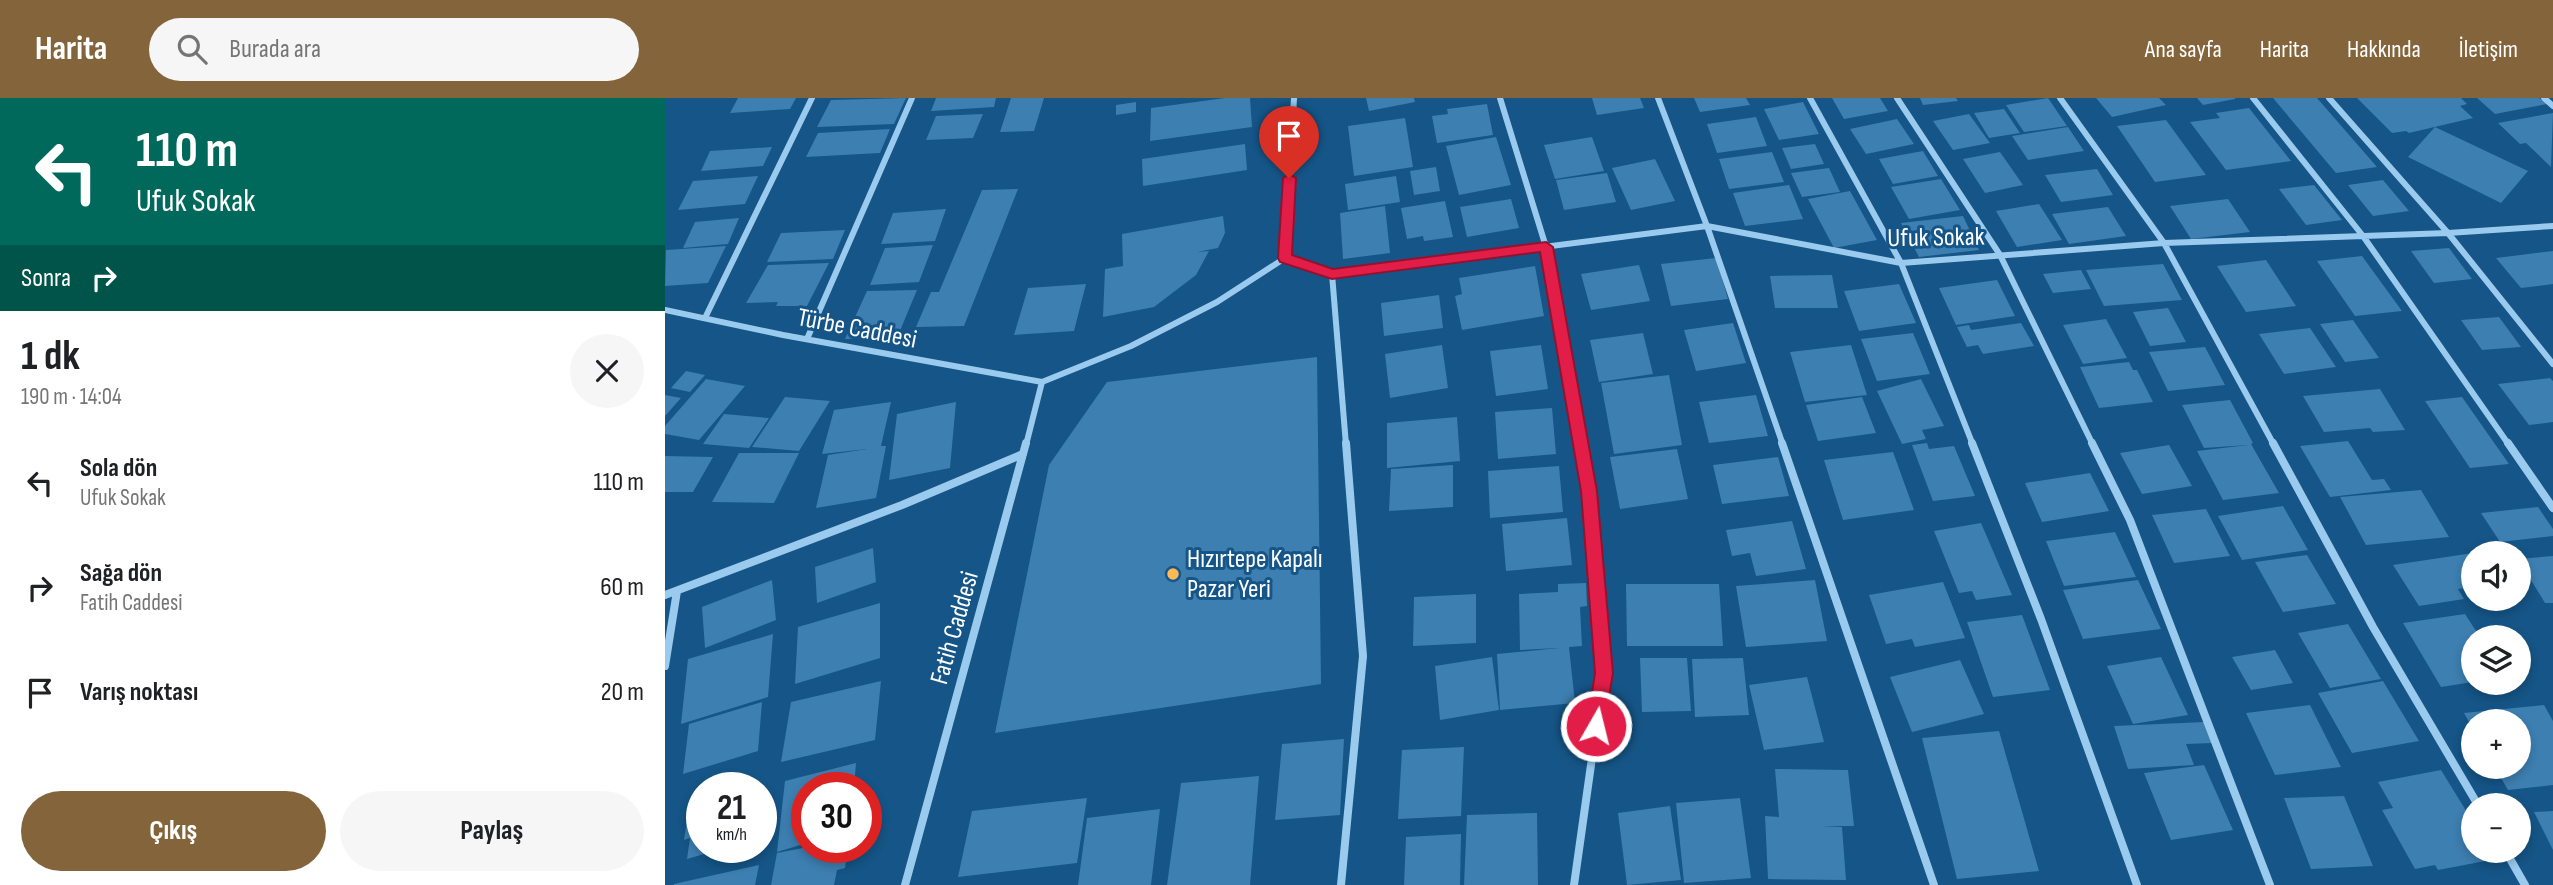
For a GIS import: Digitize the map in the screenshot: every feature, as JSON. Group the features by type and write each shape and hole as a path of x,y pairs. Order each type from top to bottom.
{"street":[{"path":"705,318 812,98"},
{"path":"807,339 912,98"},
{"path":"1042,382 1143,340 1217,302 1285,258 1294,98"},
{"path":"1500,98 1546,247 1589,491 1604,673 1574,885"},
{"path":"1658,98 1706,226 1934,885"},
{"path":"1810,98 1901,263 2041,620 2137,885"},
{"path":"1897,98 2000,256 2130,520 2270,885"},
{"path":"2060,98 2164,243 2373,627 2471,793"},
{"path":"2253,98 2363,236 2553,508"},
{"path":"2329,98 2448,233 2553,364"},
{"path":"2544,98 2553,106"},
{"name":"Ufuk Sokak","path":"1285,258 1332,274 1706,226 1901,263 2164,243 2448,233 2553,226"},
{"path":"1332,274 1363,656 1341,885"},
{"name":"Türbe Caddesi","path":"665,310 1042,382"},
{"name":"Fatih Caddesi","path":"905,885 1042,382"},
{"path":"665,595 902,505 1023,454"},
{"path":"665,666 677,590"},
{"path":"2512,863 2525,885"}],"building":[{"path":"738,98 796,98 790,109 730,113"},
{"path":"906,98 894,124 817,127 831,100"},
{"path":"936,98 996,98 994,107 931,111"},
{"path":"1011,98 1044,98 1034,131 1000,132"},
{"path":"1225,98 1250,98 1252,127 1150,141 1151,108"},
{"path":"1366,98 1414,98 1415,102 1369,111"},
{"path":"1592,98 1640,98 1644,108 1597,115"},
{"path":"1694,98 1746,98 1750,105 1700,112"},
{"path":"1832,98 1880,98 1888,111 1844,119"},
{"path":"1920,98 1956,98 1958,101 1923,105"},
{"path":"2048,98 2067,126 2024,132 2006,105"},
{"path":"2096,98 2159,98 2166,105 2112,117"},
{"path":"2197,98 2235,98 2235,99 2203,105"},
{"path":"2273,98 2317,98 2377,167 2336,173"},
{"path":"2357,98 2461,98 2467,104 2460,106 2473,118 2409,133 2392,133"},
{"path":"2477,98 2539,98 2547,104 2495,114"},
{"path":"1136,102 1136,112 1116,115 1116,105"},
{"path":"1803,102 1819,134 1779,140 1764,109"},
{"path":"1487,104 1493,135 1437,143 1432,116 1448,114 1447,109"},
{"path":"2249,108 2291,161 2226,170 2190,122 2220,118 2216,113"},
{"path":"2004,109 2020,133 1989,138 1974,113"},
{"path":"2553,113 2551,167 2526,143 2520,144 2498,123"},
{"path":"983,114 973,138 926,140 936,116"},
{"path":"1969,114 1990,143 1953,150 1933,121"},
{"path":"1756,117 1767,146 1717,153 1707,124"},
{"path":"1405,118 1413,167 1354,176 1348,126"},
{"path":"1897,119 1914,144 1866,154 1850,129"},
{"path":"2166,120 2206,175 2155,182 2117,126"},
{"path":"2068,127 2084,151 2028,160 2012,136"},
{"path":"2435,127 2528,171 2501,203 2408,157"},
{"path":"890,129 880,153 806,157 818,133"},
{"path":"1496,137 1511,185 1459,195 1446,146"},
{"path":"1592,137 1604,171 1555,179 1544,145"},
{"path":"1245,144 1247,170 1143,186 1142,159"},
{"path":"1815,144 1824,164 1791,169 1782,148"},
{"path":"772,147 763,166 701,171 710,151"},
{"path":"1923,151 1938,176 1893,184 1879,159"},
{"path":"1772,152 1784,182 1729,189 1719,159"},
{"path":"2000,152 2023,185 1985,193 1963,159"},
{"path":"1655,159 1675,201 1631,210 1612,168"},
{"path":"1436,167 1440,191 1414,195 1410,171"},
{"path":"1829,168 1840,192 1802,197 1791,173"},
{"path":"2097,169 2113,195 2061,202 2045,175"},
{"path":"1607,173 1616,202 1564,210 1556,180"},
{"path":"758,176 745,204 678,210 693,181"},
{"path":"1396,176 1400,202 1348,210 1345,184"},
{"path":"1941,179 1960,210 1909,219 1891,187"},
{"path":"2383,180 2409,211 2373,216 2348,185"},
{"path":"1789,185 1803,219 1745,226 1733,193"},
{"path":"2314,185 2342,220 2306,225 2279,189"},
{"path":"1018,189 964,326 916,327 931,292 939,292 982,190"},
{"path":"1850,191 1877,240 1834,248 1808,199"},
{"path":"1511,199 1519,228 1467,237 1460,207"},
{"path":"2228,199 2250,232 2191,239 2170,206"},
{"path":"1445,201 1453,237 1424,241 1423,236 1407,239 1401,208"},
{"path":"2039,204 2062,240 2017,247 1996,211"},
{"path":"1385,206 1390,253 1343,259 1340,213"},
{"path":"2108,207 2126,236 2069,244 2052,214"},
{"path":"946,209 935,241 881,244 893,213"},
{"path":"1223,216 1225,233 1218,248 1197,252 1209,251 1196,275 1154,307 1103,317 1105,269 1123,266 1122,234"},
{"path":"1963,216 1979,250 1919,257 1901,223"},
{"path":"739,218 728,244 683,248 695,222"},
{"path":"845,230 833,259 767,262 781,233"},
{"path":"933,245 919,282 870,285 885,248"},
{"path":"726,246 708,283 665,286 666,250"},
{"path":"2449,248 2472,279 2434,283 2411,251"},
{"path":"2553,251 2553,284 2521,288 2496,258"},
{"path":"2362,256 2402,311 2355,316 2317,261"},
{"path":"1716,258 1728,299 1671,306 1661,264"},
{"path":"2266,260 2296,306 2246,312 2217,266"},
{"path":"829,263 807,306 776,306 778,302 746,303 768,265"},
{"path":"2163,264 2182,300 2104,306 2086,270"},
{"path":"1639,265 1650,301 1591,310 1581,274"},
{"path":"1535,266 1544,316 1462,330 1455,296 1462,294 1459,278"},
{"path":"2081,270 2091,289 2053,293 2043,274"},
{"path":"1832,275 1838,308 1775,308 1770,276"},
{"path":"1997,280 2015,316 1956,325 1939,288"},
{"path":"1086,284 1074,331 1014,335 1028,288"},
{"path":"1899,284 1916,323 1859,331 1844,291"},
{"path":"917,290 897,338 845,339 867,291"},
{"path":"1439,295 1443,328 1384,336 1381,303"},
{"path":"2168,308 2186,342 2150,346 2133,312"},
{"path":"2499,317 2521,347 2482,350 2461,320"},
{"path":"2106,319 2127,358 2083,364 2063,325"},
{"path":"2353,320 2379,358 2345,362 2320,324"},
{"path":"1733,323 1746,363 1696,371 1684,330"},
{"path":"2021,323 2034,346 1983,354 1978,345 1967,347 1957,327 1969,325 1971,330"},
{"path":"2310,328 2336,367 2284,374 2259,334"},
{"path":"1643,333 1653,374 1599,382 1590,340"},
{"path":"1913,333 1930,374 1877,381 1861,339"},
{"path":"1442,345 1448,388 1390,398 1385,354"},
{"path":"1541,345 1548,389 1496,396 1490,351"},
{"path":"1851,345 1867,395 1805,402 1790,352"},
{"path":"2205,347 2225,385 2168,391 2149,352"},
{"name":"Hızırtepe Kapalı Pazar Yeri","path":"1317,357 1321,684 995,733 1049,465 1107,382"},
{"path":"2129,362 2133,370 2137,370 2153,402 2099,408 2080,367"},
{"path":"686,371 705,375 690,392 671,388"},
{"path":"1669,375 1682,445 1614,454 1601,383"},
{"path":"2550,378 2553,381 2553,422 2529,425 2498,384"},
{"path":"706,379 745,386 699,440 665,434 665,426"},
{"path":"1921,379 1944,426 1922,430 1926,439 1902,444 1877,391"},
{"path":"2380,389 2405,430 2373,432 2370,428 2324,432 2303,396"},
{"path":"665,395 681,398 665,416"},
{"path":"1756,395 1768,436 1709,443 1699,402"},
{"path":"785,397 830,401 799,451 752,447"},
{"path":"1862,397 1876,433 1818,441 1806,405"},
{"path":"2462,397 2509,464 2470,468 2425,401"},
{"path":"2230,400 2279,493 2223,500 2197,451 2248,445 2204,448 2182,405"},
{"path":"891,402 881,446 886,446 876,498 816,508 828,455 867,449 822,454 834,410"},
{"path":"956,402 950,468 889,480 897,414"},
{"path":"1552,408 1556,454 1498,459 1495,412"},
{"path":"724,414 769,418 749,448 703,444"},
{"path":"1457,417 1460,461 1387,468 1387,423"},
{"path":"2348,441 2372,480 2384,479 2391,490 2330,497 2300,446"},
{"path":"1927,443 1929,449 1954,446 1975,496 1933,501 1912,445"},
{"path":"2169,445 2192,486 2142,494 2120,453"},
{"path":"1677,449 1688,499 1620,509 1610,457"},
{"path":"1893,452 1914,510 1843,520 1824,460"},
{"path":"739,453 799,453 774,503 712,502"},
{"path":"665,456 713,457 693,492 665,492"},
{"path":"1778,457 1789,496 1722,504 1713,465"},
{"path":"1453,465 1453,507 1389,511 1391,469"},
{"path":"1559,466 1563,512 1490,518 1488,471"},
{"path":"2090,473 2109,511 2042,522 2025,483"},
{"path":"2421,490 2449,537 2366,545 2340,497"},
{"path":"2283,506 2308,550 2242,560 2218,516"},
{"path":"2538,507 2553,529 2553,536 2499,541 2481,513"},
{"path":"2206,509 2230,556 2174,563 2152,515"},
{"path":"1567,518 1572,565 1506,571 1502,524"},
{"path":"1792,521 1806,569 1756,576 1750,553 1732,556 1726,530"},
{"path":"1981,523 2012,595 1976,600 1972,591 1959,593 1934,531"},
{"path":"2115,532 2136,577 2064,586 2046,541"},
{"path":"873,548 876,582 817,603 815,567"},
{"path":"2307,555 2336,604 2283,612 2255,562"},
{"path":"2461,555 2461,589 2458,589 2461,599 2419,606 2393,565"},
{"path":"2553,556 2553,603 2545,603 2531,580 2531,558"},
{"path":"772,580 776,620 705,648 702,607"},
{"path":"1815,580 1827,641 1746,647 1736,586"},
{"path":"2138,580 2161,629 2083,639 2063,590"},
{"path":"1943,582 1965,638 1915,647 1912,639 1886,644 1869,595"},
{"path":"1586,583 1587,606 1580,607 1582,646 1569,647 1575,703 1500,710 1497,654 1559,648 1520,650 1519,594 1558,592 1558,584"},
{"path":"1626,584 1719,584 1723,646 1627,646"},
{"path":"1476,594 1476,643 1413,646 1414,597"},
{"path":"880,603 880,658 795,684 798,627"},
{"path":"2465,614 2472,625 2461,625 2461,684 2441,687 2403,623"},
{"path":"2022,615 2050,690 1993,697 1967,622"},
{"path":"2348,624 2381,679 2330,688 2298,633"},
{"path":"773,634 768,697 681,724 688,659"},
{"path":"2275,650 2293,683 2251,690 2232,657"},
{"path":"1492,657 1499,710 1440,720 1435,666"},
{"path":"2161,657 2188,715 2133,724 2107,666"},
{"path":"1640,658 1687,658 1691,711 1642,712"},
{"path":"1743,658 1749,715 1695,717 1692,659"},
{"path":"1960,660 1984,714 1912,732 1890,677"},
{"path":"1807,677 1824,742 1764,750 1749,685"},
{"path":"881,681 875,740 781,762 791,702"},
{"path":"2383,681 2419,741 2352,753 2318,693"},
{"path":"762,702 758,751 683,774 689,724"},
{"path":"2310,705 2341,767 2275,775 2246,713"},
{"path":"2544,705 2553,721 2553,785 2508,790 2502,779 2531,779 2531,709 2504,709"},
{"path":"2205,722 2213,743 2186,744 2194,765 2128,769 2114,726"},
{"path":"1999,731 2039,871 1957,879 1922,738"},
{"path":"1344,739 1340,815 1275,820 1282,744"},
{"path":"1464,747 1461,816 1398,819 1402,750"},
{"path":"856,763 855,772 820,772"},
{"path":"2204,765 2233,830 2171,840 2144,773"},
{"path":"1775,769 1848,770 1854,826 1821,826 1842,827 1846,880 1768,879 1765,816 1779,817"},
{"path":"2441,770 2461,802 2461,863 2475,863 2438,870 2435,865 2415,869 2382,810 2393,808 2378,782"},
{"path":"1259,776 1250,885 1167,885 1181,783"},
{"path":"791,779 791,848 777,852 785,781"},
{"path":"2344,796 2373,866 2311,869 2284,798"},
{"path":"1087,798 1077,863 958,877 972,811"},
{"path":"1740,798 1751,878 1684,883 1676,803"},
{"path":"1670,806 1681,880 1627,885 1618,813"},
{"path":"1160,809 1151,885 1078,885 1087,818"},
{"path":"2553,811 2553,850 2534,812"},
{"path":"1537,813 1538,885 1464,885 1467,815"},
{"path":"1461,834 1460,885 1404,885 1406,837"},
{"path":"791,850 791,863 846,863 845,868 837,870 834,885 771,885 777,853"},
{"path":"759,865 755,885 674,885 674,884"}],"place":[{"name":"Hızırtepe Kapalı Pazar Yeri","path":"1173,574"}],"route":[{"path":"1289,178 1285,258 1332,274 1546,247 1589,491 1604,673 1596,726"}]}
